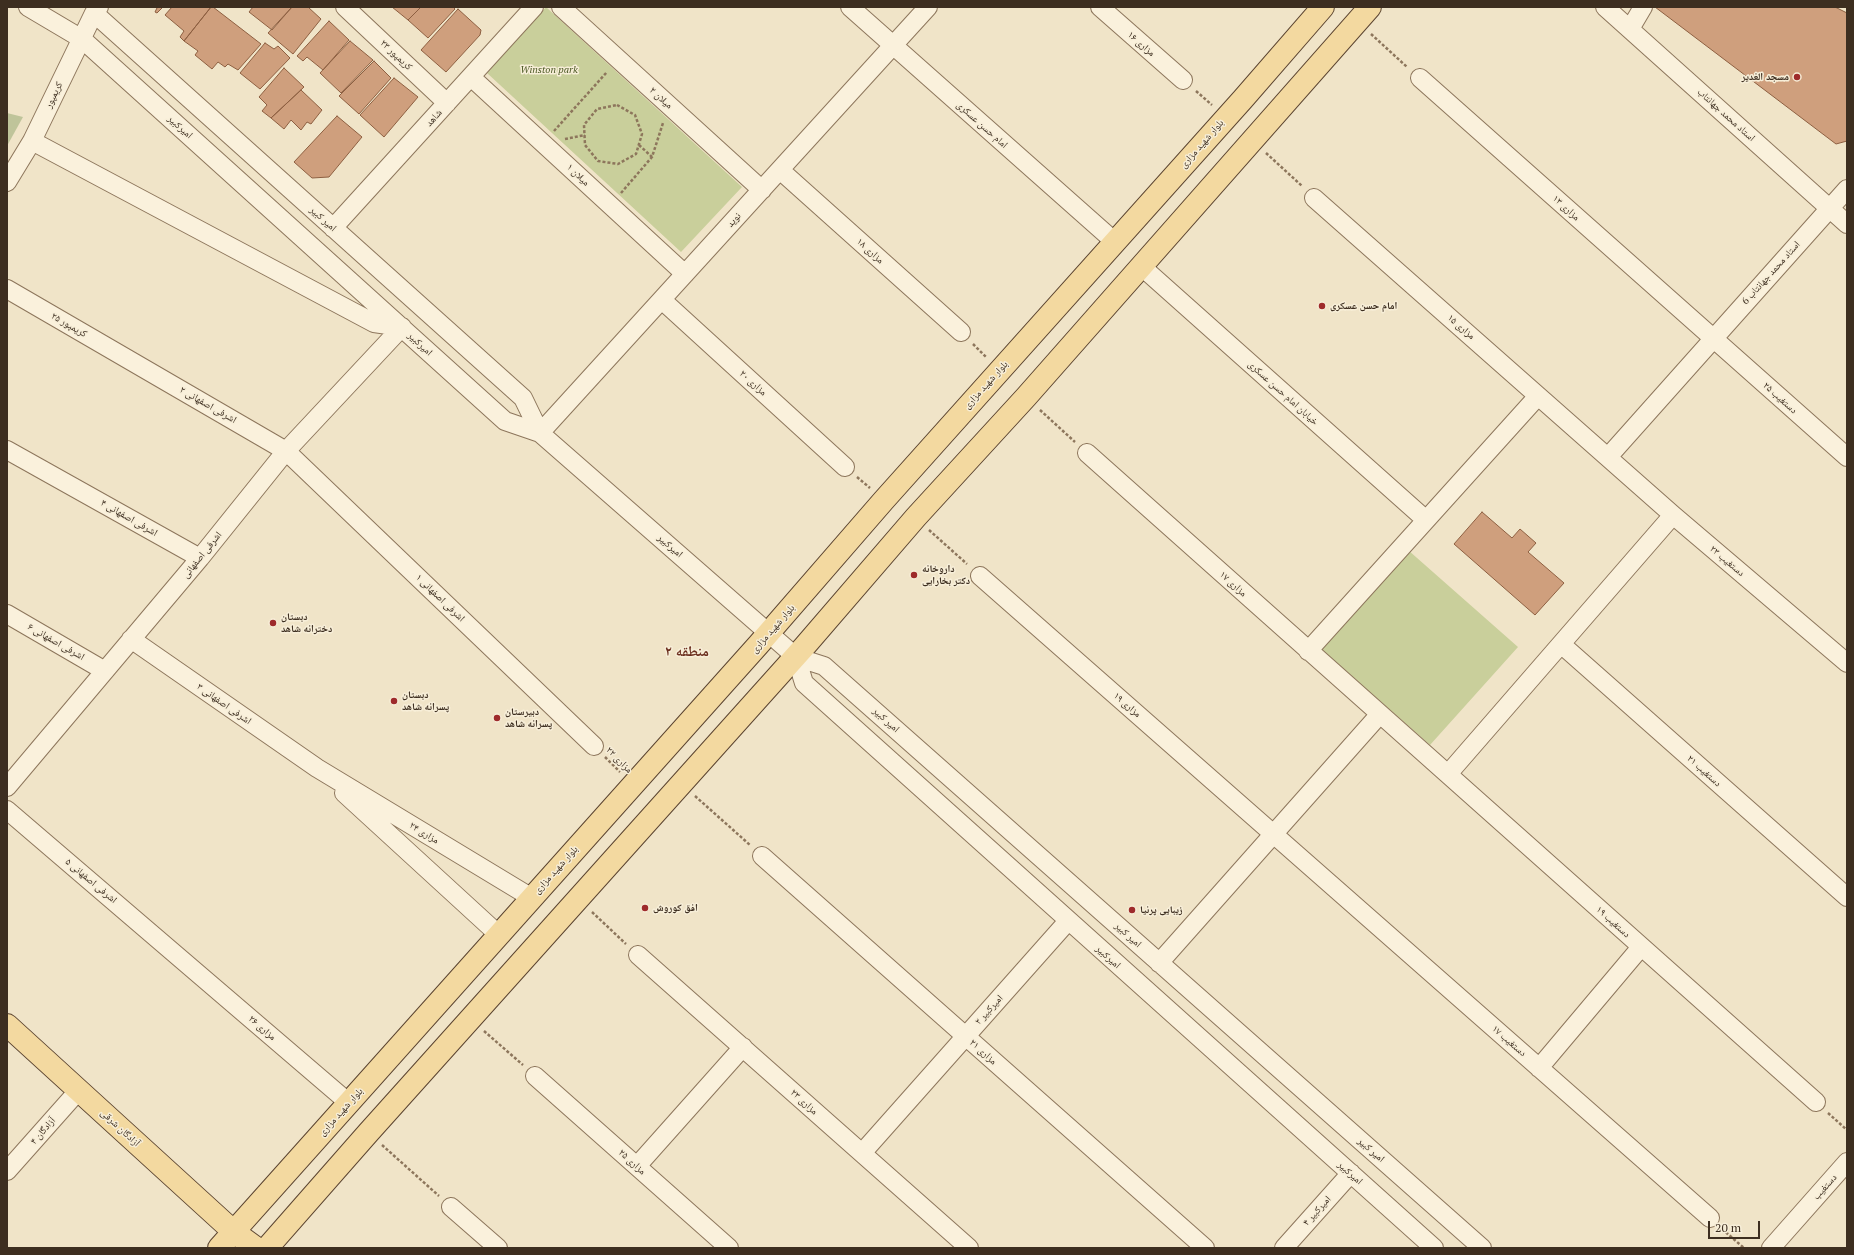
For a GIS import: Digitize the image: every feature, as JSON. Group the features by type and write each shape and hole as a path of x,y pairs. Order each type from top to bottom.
{"main road":[{"name":"بلوار شهید مزاری","path":"219,1248 236,1240 349,1103 769,633 884,500 1243,99 1323,7"},
{"path":"267,1248 470,1019 796,657 916,517 1026,397 1252,140 1270,122 1363,14"},
{"path":"1243,99 1270,122"},
{"name":"آزادگان شرقی","path":"7,1025 79,1090 236,1240 256,1248"}],"street":[{"name":"امیرکبیر","path":"28,7 82,39 505,421 540,432 769,633"},
{"name":"کریمپور ۲۳","path":"346,7 447,103"},
{"name":"شاهد","path":"333,228 534,7"},
{"name":"میلان ۲","path":"561,7 762,190"},
{"name":"امام حسن عسکری","path":"850,7 1115,242"},
{"name":"نوید","path":"540,432 928,7"},
{"name":"مزاری ۱۶","path":"1100,7 1183,80"},
{"name":"استاد محمد جهانتاب","path":"1605,7 1847,224"},
{"path":"1630,29 1643,7"},
{"name":"کریمپور","path":"7,182 32,141 97,10"},
{"name":"امیر کبیر","path":"97,10 333,228 524,398 540,432"},
{"name":"میلان ۱","path":"471,77 685,274"},
{"name":"مزاری ۱۳","path":"1420,78 1713,339"},
{"path":"32,141 374,323 402,327"},
{"name":"مزاری ۱۸","path":"780,170 961,332"},
{"name":"استاد محمد جهانتاب 6","path":"1608,457 1847,189"},
{"name":"مزاری ۱۵","path":"1314,198 1608,457"},
{"name":"خیابان امام حسن عسکری","path":"1141,266 1426,520"},
{"name":"کریمپور ۲۵","path":"7,290 131,360"},
{"name":"مزاری ۲۰","path":"662,300 845,467"},
{"name":"اشرفی اصفهانی","path":"7,787 200,558 286,451 402,327"},
{"name":"دستغیب ۲۵","path":"1713,339 1847,457"},
{"name":"اشرفی اصفهانی ۲","path":"131,360 286,451"},
{"path":"1308,651 1538,396"},
{"name":"اشرفی اصفهانی ۴","path":"7,450 200,558"},
{"name":"اشرفی اصفهانی ۱","path":"286,451 594,746"},
{"name":"مزاری ۱۷","path":"1087,453 1380,714"},
{"name":"دستغیب ۲۳","path":"1608,457 1847,663"},
{"path":"1448,774 1673,514"},
{"name":"مزاری ۱۹","path":"980,576 1273,834"},
{"name":"اشرفی اصفهانی ۶","path":"7,614 104,671"},
{"name":"امیر کبیر","path":"769,633 796,657 824,666 1482,1248"},
{"name":"اشرفی اصفهانی ۳","path":"131,639 317,768"},
{"name":"دستغیب ۲۱","path":"1561,644 1847,898"},
{"name":"امیرکبیر","path":"796,657 804,684 1434,1248"},
{"path":"1159,963 1380,714"},
{"name":"دستغیب ۱۹","path":"1380,714 1816,1102"},
{"path":"317,768 498,935"},
{"name":"مزاری ۲۴","path":"317,768 532,898"},
{"name":"اشرفی اصفهانی ۵","path":"7,810 175,952"},
{"name":"دستغیب ۱۷","path":"1273,834 1710,1218"},
{"name":"مزاری ۲۱","path":"762,856 1205,1248"},
{"name":"امیرکبیر ۲","path":"862,1153 1068,921"},
{"path":"1539,1068 1641,947"},
{"name":"مزاری ۲۶","path":"175,952 349,1103"},
{"name":"مزاری ۲۳","path":"638,955 969,1248"},
{"path":"1233,1068 1253,1046"},
{"path":"637,1166 743,1047"},
{"name":"مزاری ۲۵","path":"535,1076 729,1248"},
{"name":"آزادگان ۴","path":"7,1172 79,1090"},
{"name":"دستغیب","path":"1771,1248 1847,1162"},
{"name":"امیرکبیر ۴","path":"1284,1248 1351,1174"},
{"path":"451,1206 498,1248"}],"path":[{"path":"1363,14 1420,78"},
{"path":"543,144 618,59"},
{"path":"1183,80 1226,117"},
{"path":"617,105 635,115 642,134 639,145 636,154 618,164 598,161 584,145 584,125 597,109 617,105"},
{"path":"610,205 652,157 669,105"},
{"path":"1252,140 1314,198"},
{"path":"639,145 652,157"},
{"path":"961,332 1000,370"},
{"path":"1026,397 1087,453"},
{"path":"845,467 884,500"},
{"path":"916,517 980,576"},
{"name":"مزاری ۲۲","path":"594,746 633,785"},
{"path":"681,784 762,856"},
{"path":"578,899 638,955"},
{"path":"470,1019 535,1076"},
{"path":"1816,1102 1847,1130"},
{"path":"368,1133 451,1206"},
{"path":"1710,1218 1744,1248"}],"green space":[{"name":"Winston park","path":"546,7 742,187 681,252 487,73"},
{"path":"7,113 23,117 7,146"},
{"path":"1408,550 1518,647 1430,745 1321,649"}],"building":[{"path":"155,7 163,7 157,13 155,12 157,8"},
{"path":"172,7 211,7 184,41 180,37 184,31 165,15"},
{"path":"211,7 261,44 238,70 228,64 225,67 218,62 212,69 195,55 198,51 184,41"},
{"path":"253,7 292,7 272,30 249,12"},
{"path":"292,7 308,7 321,19 293,54 268,33"},
{"path":"392,7 421,7 408,20"},
{"path":"421,7 453,7 455,9 428,38 408,20"},
{"name":"مسجد الغدیر","path":"1655,7 1835,7 1847,13 1847,141 1836,144"},
{"path":"458,9 481,30 480,35 446,72 421,50"},
{"path":"329,21 349,40 323,70 307,57 303,61 297,56"},
{"path":"350,41 373,60 341,93 320,73"},
{"path":"265,43 274,49 278,46 290,58 260,89 240,73"},
{"path":"374,61 391,78 359,114 339,96"},
{"path":"284,68 304,87 271,118 262,111 267,105 259,97"},
{"path":"394,78 418,97 384,137 360,115"},
{"path":"301,90 322,110 311,124 307,122 301,130 291,120 284,129 271,118"},
{"path":"337,116 362,137 329,177 312,178 294,162"},
{"path":"1482,512 1512,538 1520,529 1536,543 1528,552 1564,583 1535,615 1454,544"}],"place":[{"name":"مسجد الغدیر","path":"1797,77"},
{"name":"امام حسن عسکری","path":"1322,306"},
{"name":"داروخانه دکتر بخارایی","path":"914,575"},
{"name":"دبستان دخترانه شاهد","path":"273,623"},
{"name":"دبستان پسرانه شاهد","path":"394,701"},
{"name":"دبیرستان پسرانه شاهد","path":"497,718"},
{"name":"افق کوروش","path":"645,908"},
{"name":"زیبایی پرنیا","path":"1132,910"}],"district":[{"name":"منطقه ۲","path":"687,652"}]}
